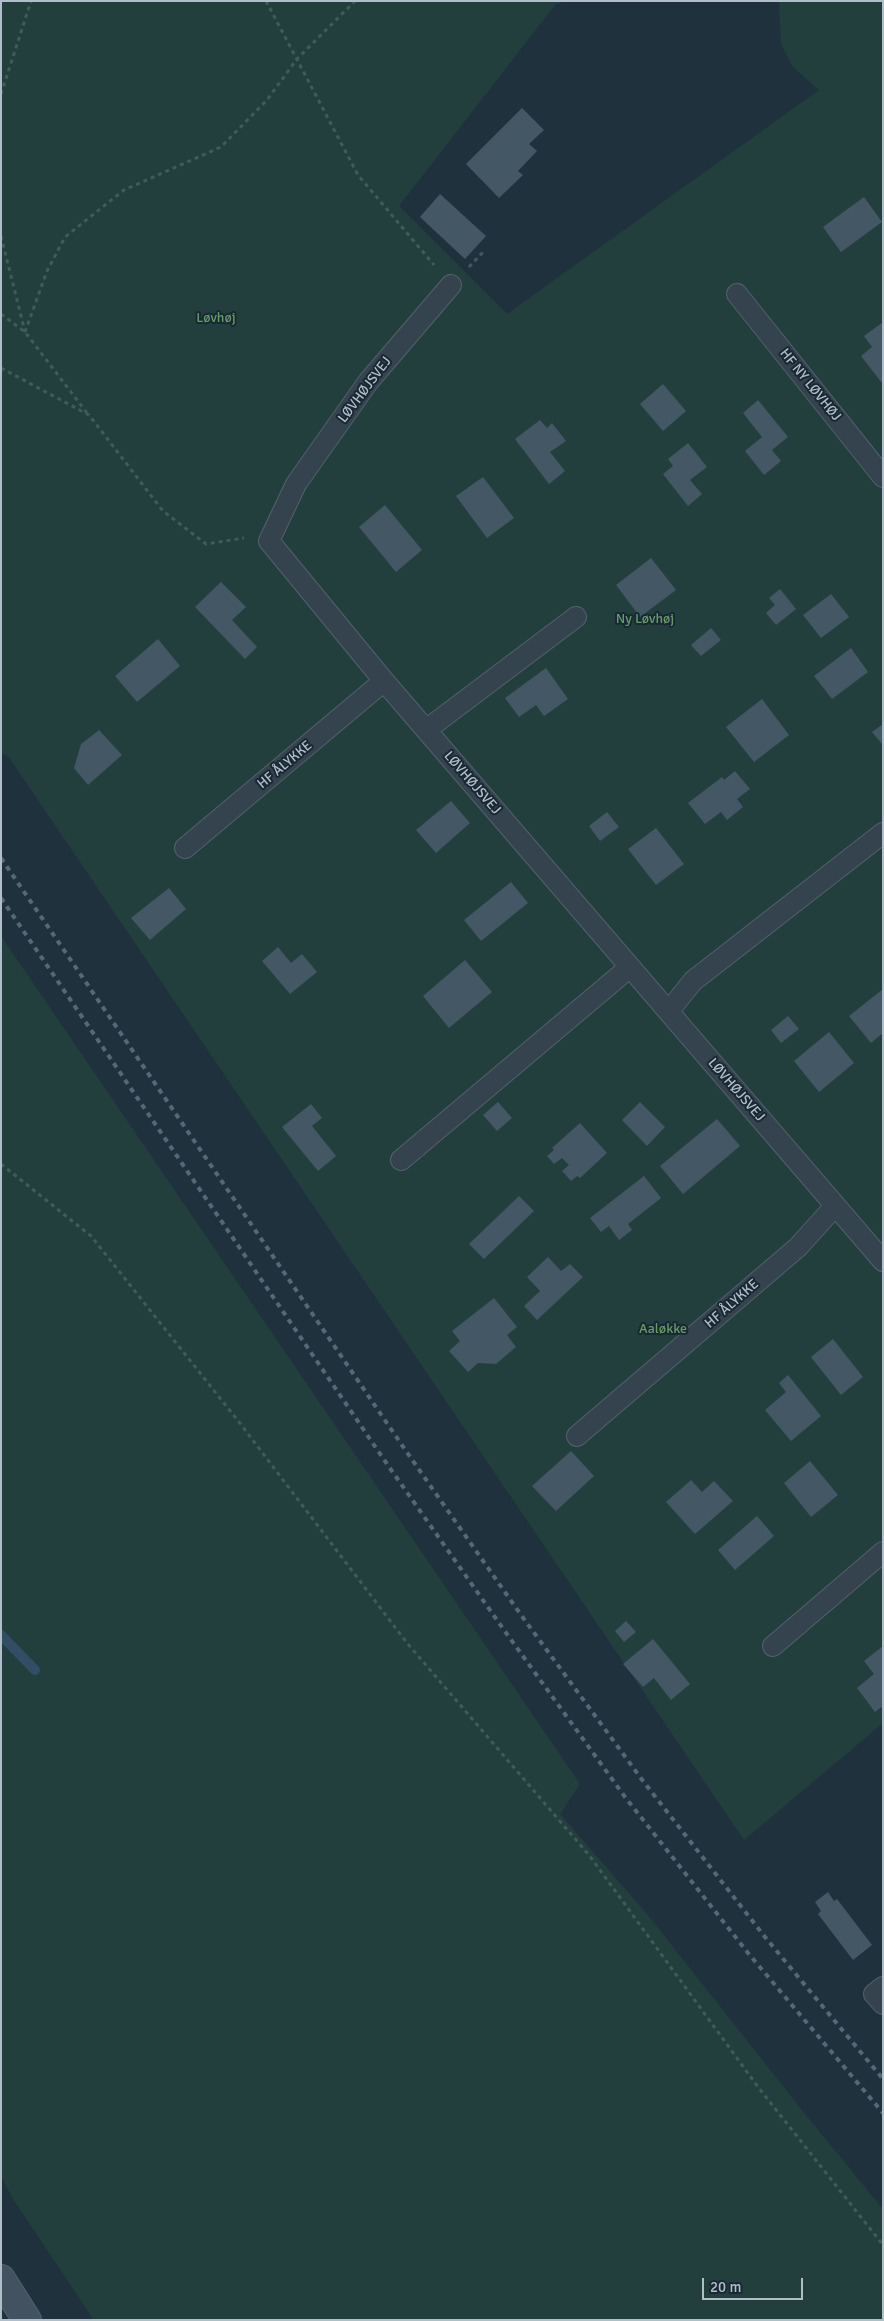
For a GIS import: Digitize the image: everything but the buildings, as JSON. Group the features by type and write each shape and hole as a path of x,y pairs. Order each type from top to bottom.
{"main road":[{"path":"1,2279 27,2320"}],"lane":[{"name":"LØVHØJSVEJ","path":"451,285 368,382 296,484 269,541 384,681 883,1262"},
{"name":"HF NY LØVHØJ","path":"737,294 883,477"},
{"path":"426,730 576,617"},
{"name":"HF ÅLYKKE","path":"185,848 384,681"},
{"path":"669,1011 692,981 883,833"},
{"path":"401,1160 630,967"},
{"name":"HF ÅLYKKE","path":"577,1436 798,1247 835,1206"},
{"path":"773,1646 883,1552"},
{"path":"883,1987 874,1994 883,2004"}],"path":[{"path":"1,94 31,1"},
{"path":"266,1 358,175 451,285"},
{"path":"25,332 48,271 65,237 124,190 221,147 267,100 297,59 355,1"},
{"path":"1,236 25,332"},
{"path":"1,314 25,332 163,511 206,544 238,538 269,541"},
{"path":"1,368 89,415"},
{"path":"1,1164 91,1236 239,1422 407,1643 589,1855 758,2087 883,2246"}],"green space":[{"path":"1,1 564,1 555,5 399,206 507,314 819,90 792,66 781,44 779,1 883,1 883,1723 744,1840 8,756 1,753"},
{"path":"1,936 580,1784 560,1814 647,1914 809,2119 883,2209 883,2320 94,2320 13,2199 1,2176"}],"waterway":[{"path":"1,1635 35,1670"}],"railway":[{"path":"1,858 406,1451 521,1615 643,1781 765,1937 883,2079"},
{"path":"1,898 387,1464 625,1797 748,1953 883,2113"}],"park label":[{"name":"Løvhøj","path":"216,318"},
{"name":"Ny Løvhøj","path":"645,619"},
{"name":"Aaløkke","path":"663,1329"}]}
